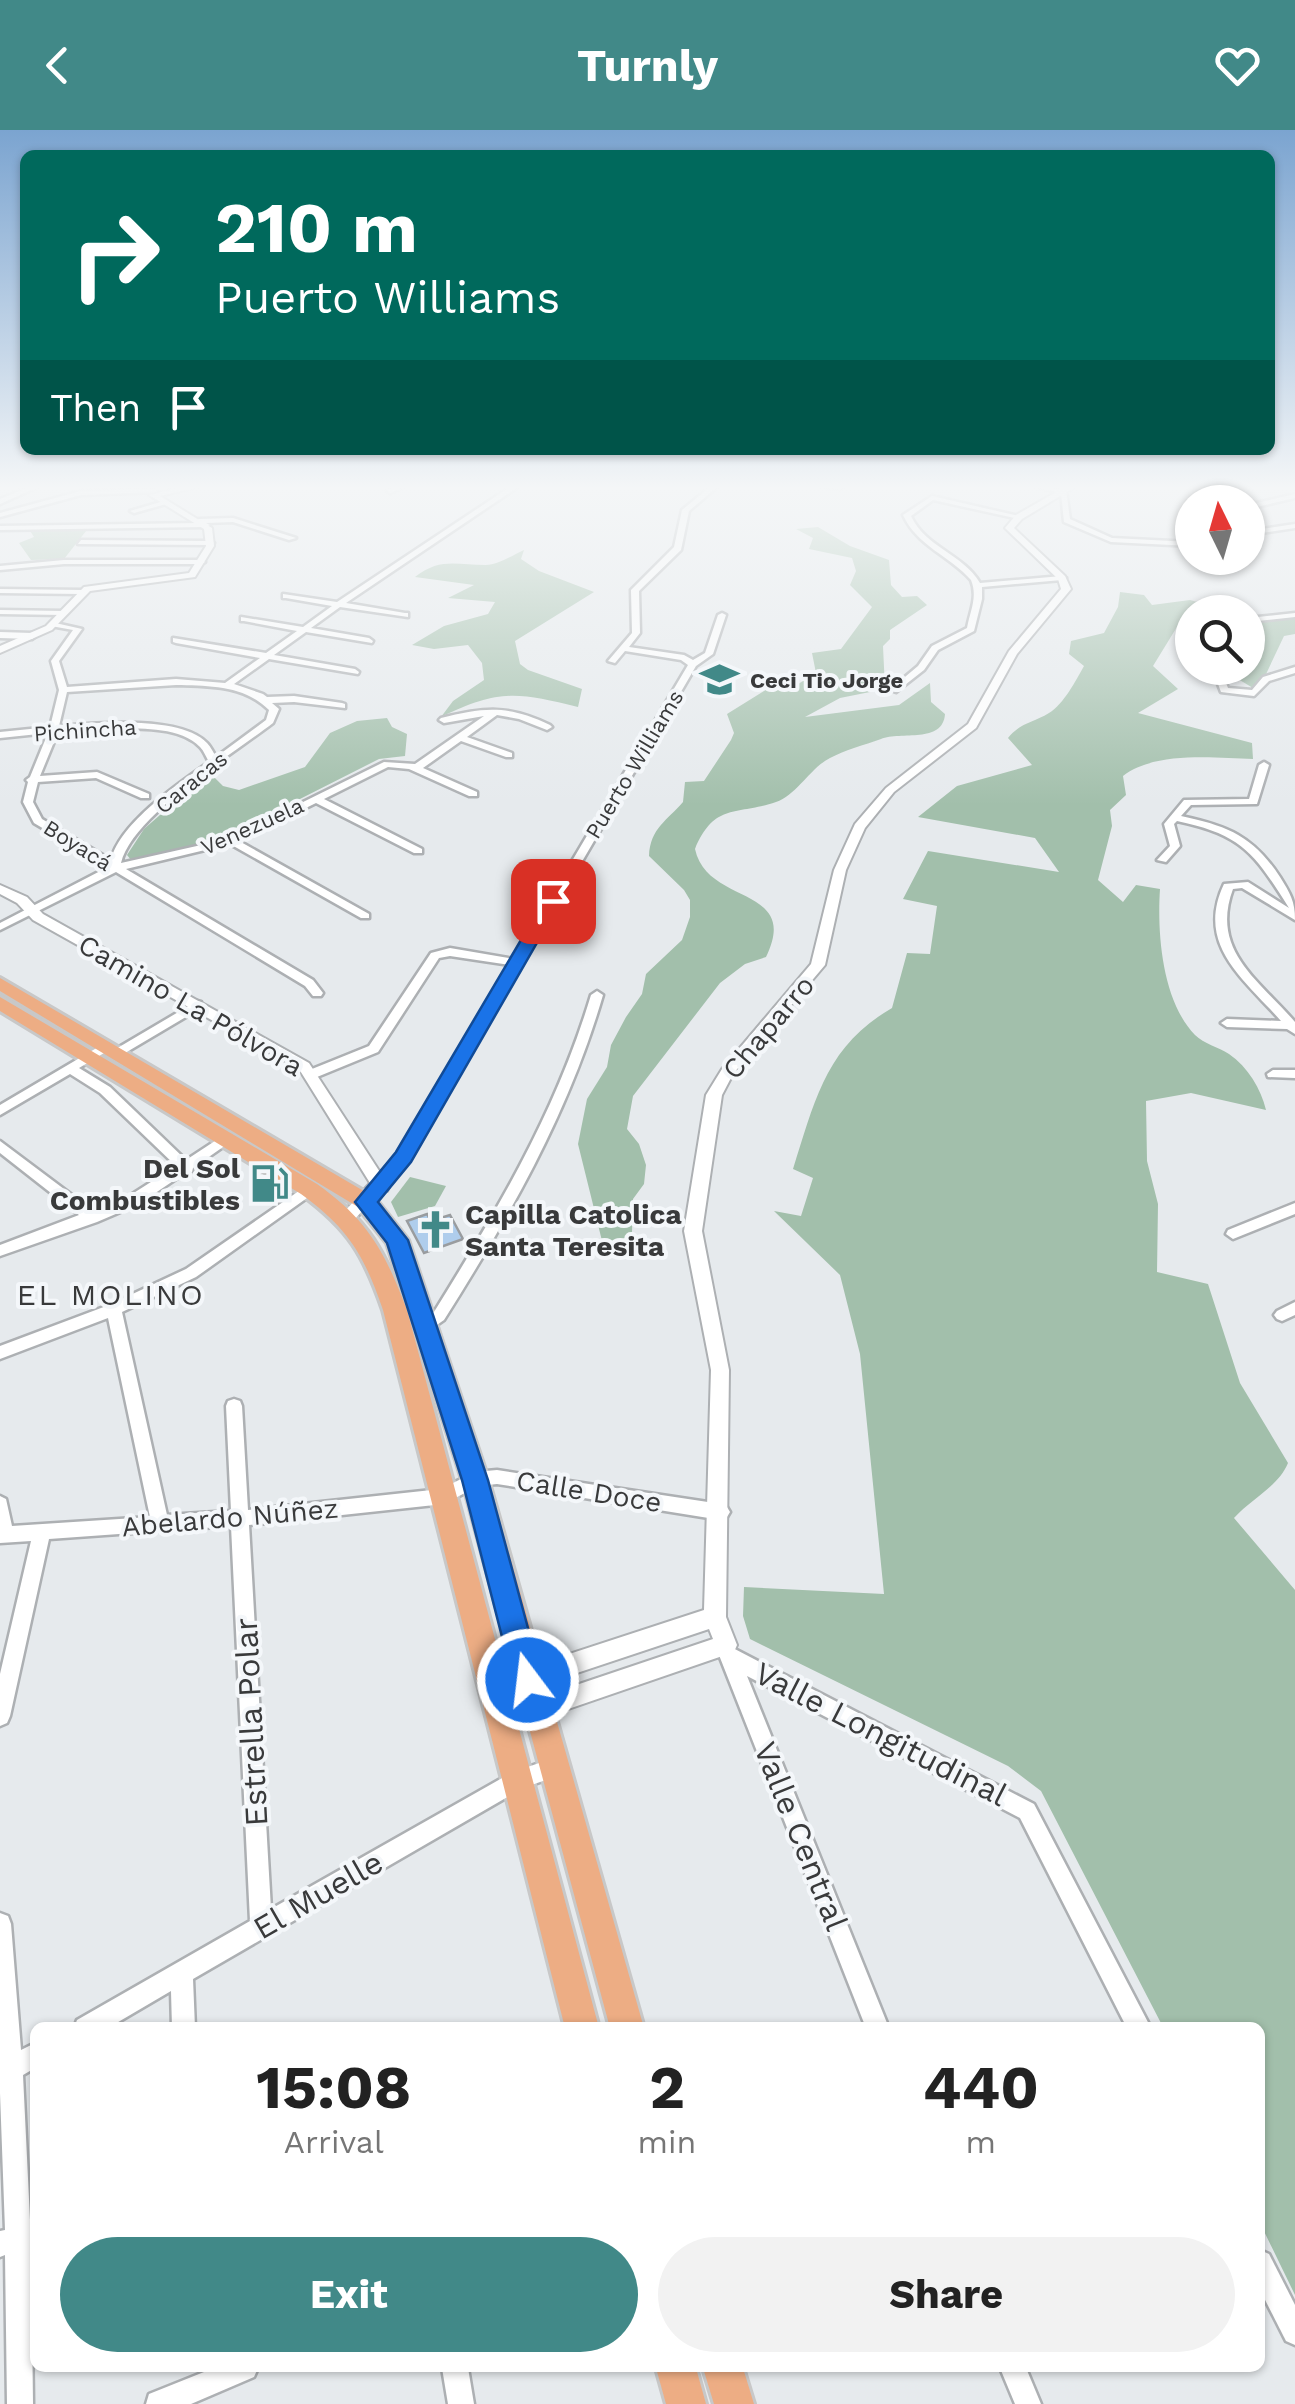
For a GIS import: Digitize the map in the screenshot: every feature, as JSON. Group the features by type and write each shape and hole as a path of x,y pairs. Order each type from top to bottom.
{"main road":[{"path":"0,983 95,1057 309,1190 365,1202"},
{"path":"0,1003 365,1202 397,1240 425,1325 496,1689 578,2022"},
{"path":"365,1202 374,1251 528,1680 624,2022"},
{"path":"677,2372 686,2404"},
{"path":"724,2372 734,2404"}],"street":[{"path":"0,650 54,624 81,593"},
{"path":"226,686 359,593"},
{"path":"612,661 636,633 636,593"},
{"path":"896,689 922,668 936,648 971,629 977,593"},
{"name":"Chaparro","path":"728,1651 715,1617 721,1512 718,1343 696,1260 693,1231 714,1096 728,1072 818,965 840,870 859,827 890,790 972,726 1013,652 1063,593"},
{"path":"286,596 405,615"},
{"path":"0,612 63,613"},
{"name":"Puerto Williams","path":"365,1202 403,1156 693,664 710,654 722,615"},
{"path":"1265,618 1295,615"},
{"path":"244,619 369,640"},
{"name":"Boyacá","path":"54,624 78,630 55,661 63,690 53,732 31,780 28,802 38,821 309,983 317,993"},
{"path":"0,635 32,636"},
{"path":"176,640 355,672"},
{"path":"622,648 684,658 693,664"},
{"path":"1265,680 1295,670"},
{"path":"63,690 180,682 226,686 269,702 342,706"},
{"path":"1222,685 1224,690 1254,693 1261,685"},
{"name":"Caracas","path":"116,868 115,856 136,828 270,721 275,714 269,702"},
{"path":"416,768 497,711"},
{"path":"444,720 497,711 528,716 547,727"},
{"name":"Pichincha","path":"0,735 134,726 173,729 209,747 214,762"},
{"path":"461,738 509,755"},
{"name":"Venezuela","path":"0,927 116,868 230,841 392,763 416,768"},
{"path":"1162,860 1175,846 1170,824 1193,799 1253,802 1264,766"},
{"path":"416,768 473,794"},
{"path":"31,780 97,775 145,796"},
{"path":"315,798 418,851"},
{"path":"1175,818 1238,835 1273,869 1295,909"},
{"path":"230,841 365,916"},
{"path":"1293,1027 1229,956 1220,941 1217,912 1228,886 1244,884 1295,917"},
{"name":"Camino La Pólvora","path":"4,892 30,911 288,1055 312,1074 365,1202"},
{"path":"312,1074 374,1050 435,955 450,952 516,963"},
{"path":"425,1325 442,1312 552,1125 597,995"},
{"path":"0,1110 197,1006"},
{"path":"1227,1023 1293,1027"},
{"path":"95,1057 105,1090 187,1169"},
{"path":"1273,1074 1295,1074"},
{"path":"0,1251 92,1218 187,1169 226,1140"},
{"path":"0,1146 92,1218"},
{"path":"0,1352 114,1309 210,1262 309,1190"},
{"path":"1233,1234 1295,1208"},
{"path":"114,1309 160,1524"},
{"name":"Estrella Polar","path":"234,1406 262,1926"},
{"name":"Calle Doce","path":"459,1488 497,1477 721,1512"},
{"name":"Abelardo Núñez","path":"2,1535 242,1518 459,1488"},
{"path":"0,1504 2,1535"},
{"path":"0,1716 42,1532"},
{"path":"496,1689 715,1617"},
{"path":"504,1720 728,1651"},
{"name":"Valle Central","path":"728,1651 876,2022"},
{"name":"Valle Longitudinal","path":"728,1651 1026,1810 1137,2022"},
{"name":"El Muelle","path":"96,2022 518,1780 553,1768"},
{"path":"0,1924 16,2066 20,2404"},
{"path":"181,1974 184,2022"},
{"path":"1265,2273 1295,2332"},
{"path":"456,2372 461,2404"},
{"path":"1015,2372 1028,2404"},
{"path":"159,2404 204,2376"}],"green space":[{"path":"458,593 592,593 515,641 520,664 528,670 582,689 578,707 508,696 478,702 441,717 453,701 484,680 482,663 468,645 434,649 412,645 444,626 488,614 495,602 448,598"},
{"path":"858,593 917,596 927,605 890,630 890,639 883,646 885,689 840,698 805,717 899,705 930,683 931,702 945,714 942,723 929,733 889,737 836,755 823,762 784,799 728,813 710,824 703,834 695,849 703,867 716,880 762,906 771,918 773,934 766,957 745,964 720,983 633,1096 627,1129 639,1144 646,1165 644,1184 633,1199 632,1232 605,1253 578,1144 587,1099 607,1067 611,1045 642,994 646,974 682,940 690,917 690,900 684,890 649,856 653,838 683,802 685,782 704,781 731,740 734,733 727,714 772,686 795,686 816,673 812,653 841,649 872,607"},
{"path":"1120,593 1144,595 1152,605 1175,602 1175,630 1153,666 1178,689 1138,713 1252,743 1253,759 1168,759 1123,776 1126,795 1110,810 1112,826 1098,880 1123,902 1136,885 1160,889 1161,946 1175,1004 1195,1035 1242,1065 1257,1086 1266,1110 1191,1093 1146,1101 1147,1161 1158,1204 1157,1272 1208,1284 1240,1383 1288,1463 1271,1486 1234,1518 1295,1590 1295,2295 1265,2233 1265,2022 1160,2022 1041,1791 1008,1766 750,1639 743,1616 744,1587 884,1594 860,1354 840,1275 774,1211 801,1216 813,1178 793,1169 808,1120 837,1057 852,1039 892,1008 907,953 930,954 937,906 903,899 928,851 1059,872 1035,838 918,817 957,786 1032,765 1008,738 1049,713 1065,698 1084,666 1069,654 1071,641 1104,633 1118,607"},
{"path":"1295,613 1295,634 1284,636 1265,676 1265,615"},
{"path":"387,718 392,727 407,734 405,756 379,759 223,838 131,860 127,855 144,829 209,772 223,786 239,790 305,767 330,733 357,721"},
{"path":"410,1177 446,1186 435,1206 398,1217 391,1202"}],"building":[{"name":"Capilla Catolica Santa Teresita","path":"427,1214 431,1221 450,1215 463,1239 424,1253 407,1221"}],"place":[{"name":"Ceci Tio Jorge","path":"720,680"},
{"name":"Del Sol Combustibles","path":"270,1184"},
{"name":"Capilla Catolica Santa Teresita","path":"435,1230"}],"district":[{"name":"EL MOLINO","path":"111,1295"}],"route":[{"path":"528,1680 475,1480 397,1240 366,1202 403,1156 553,901"}]}
